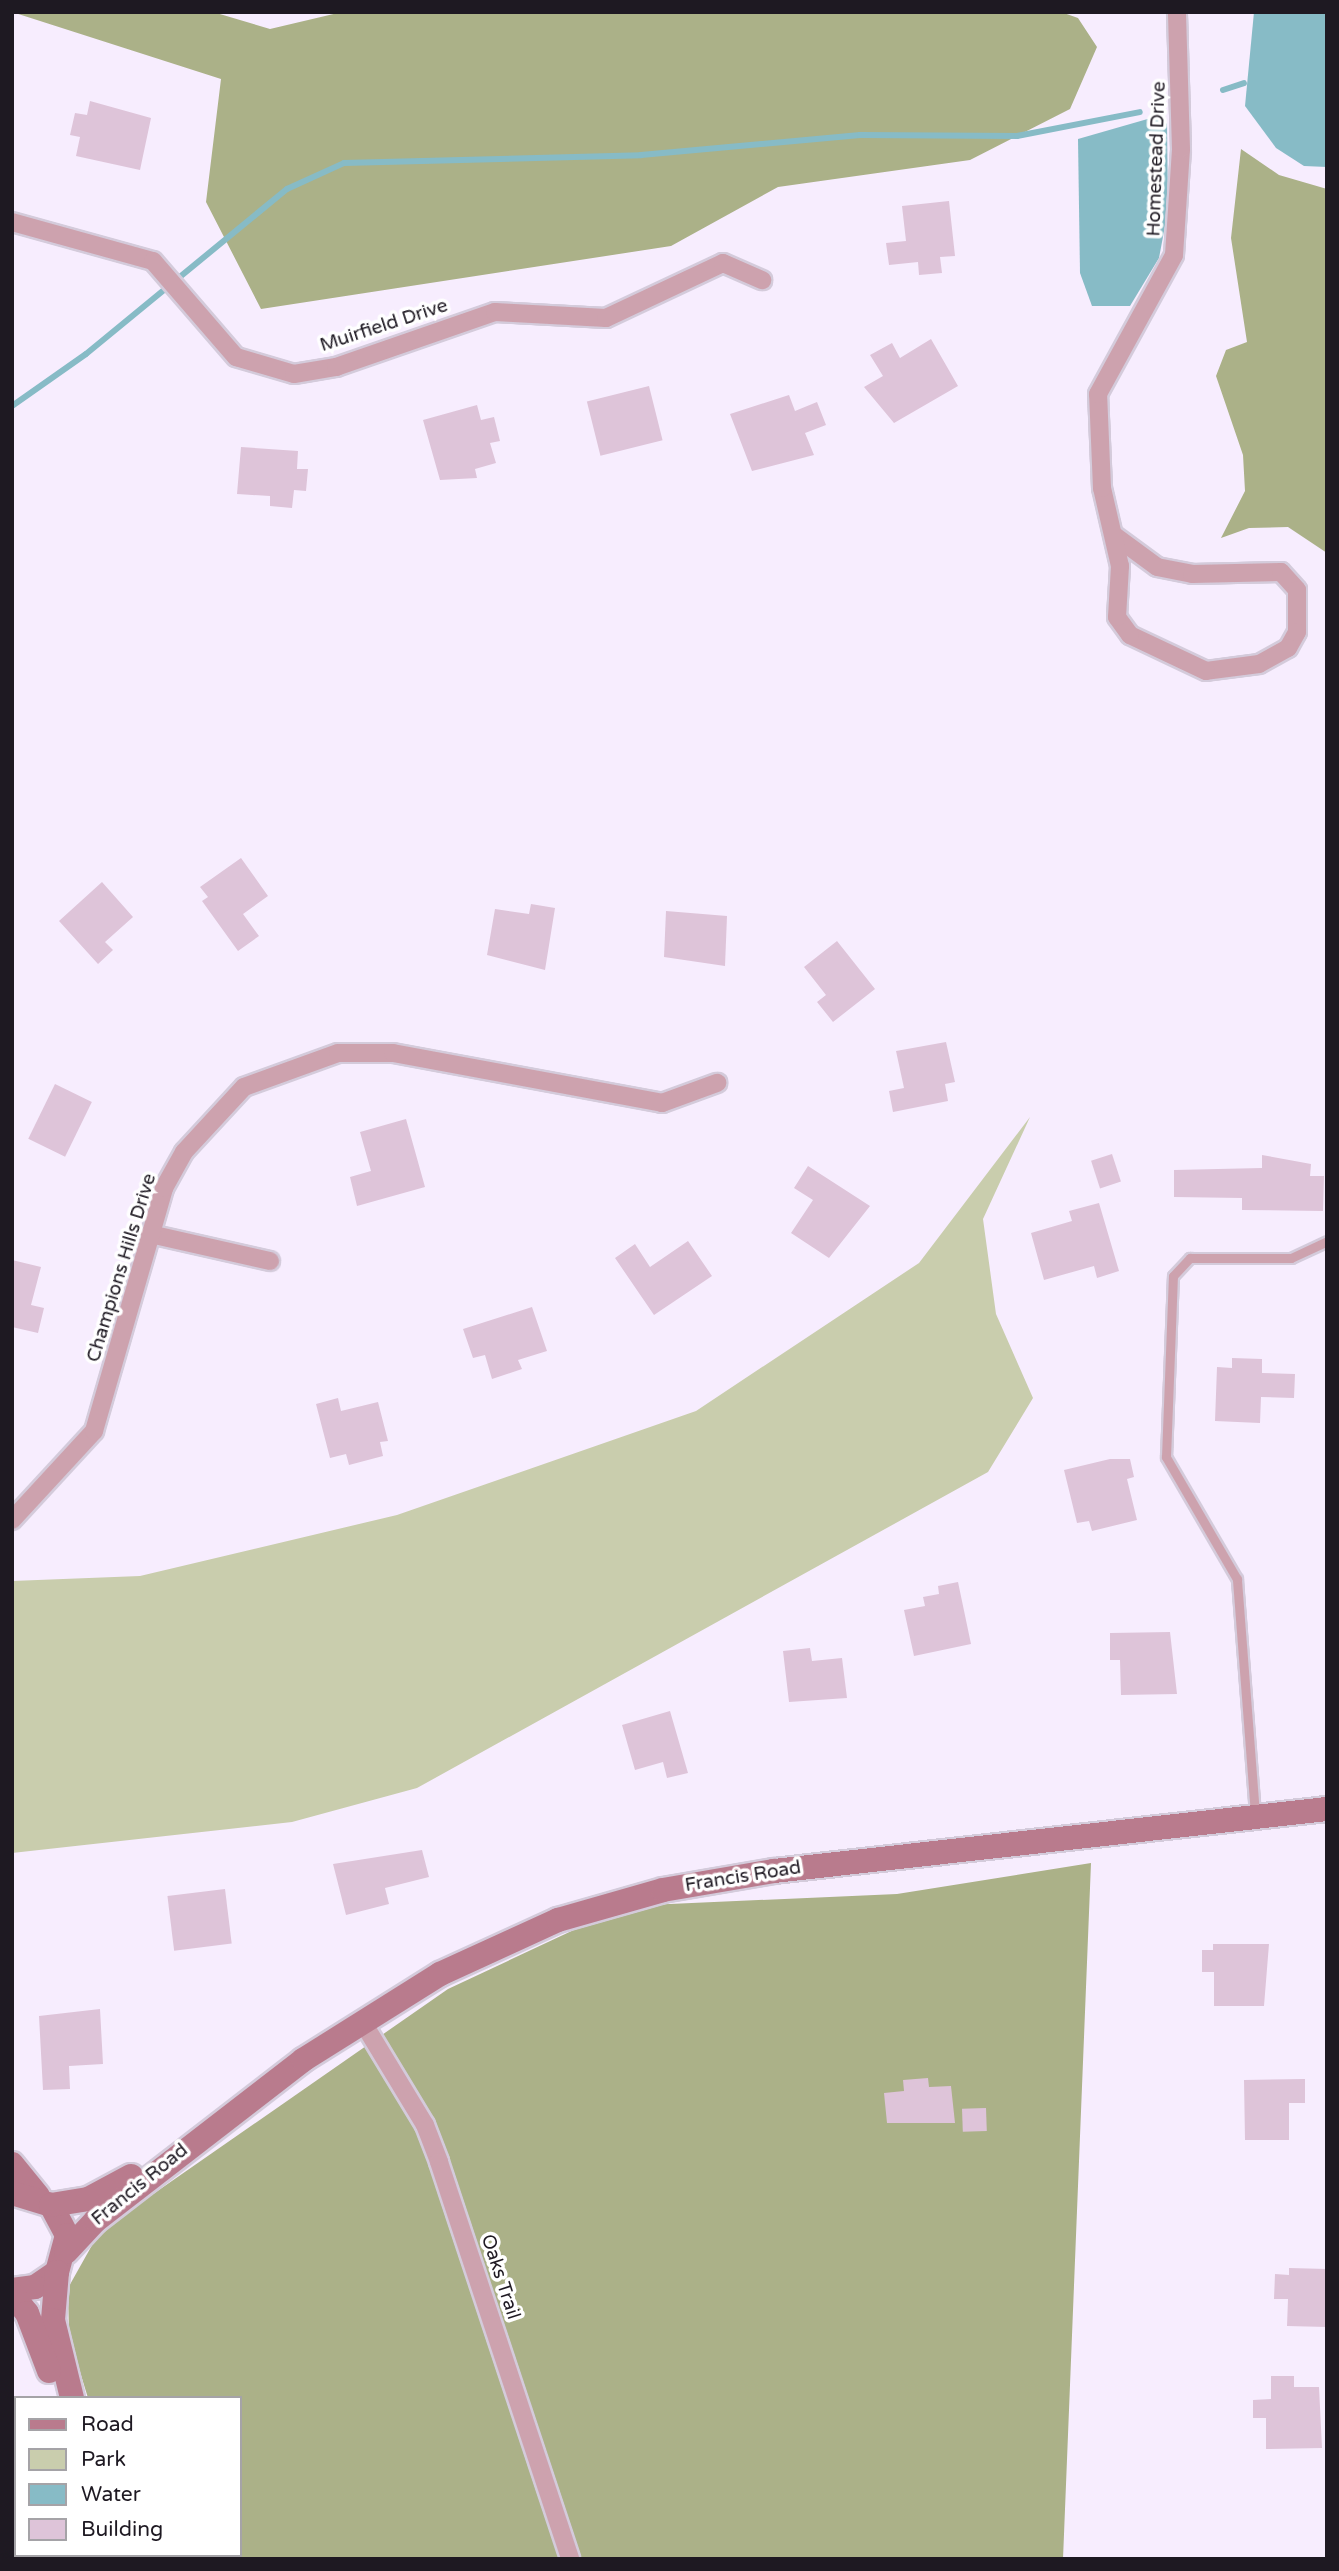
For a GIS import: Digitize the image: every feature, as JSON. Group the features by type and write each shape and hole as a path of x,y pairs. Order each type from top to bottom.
{"street":[{"name":"Homestead Drive","path":"1115,536 1157,567 1192,574 1281,572 1297,590 1297,632 1288,648 1259,664 1206,671 1130,635 1117,617 1115,536 1102,488 1098,394 1174,255 1181,124 1177,12"},
{"name":"Muirfield Drive","path":"12,222 153,261 236,357 294,374 336,367 495,312 606,318 723,263 762,280"},
{"name":"Champions Hills Drive","path":"12,1520 94,1431 150,1234 184,1152 244,1087 305,1060 393,1053 662,1103 717,1083"},
{"path":"150,1234 270,1261"},
{"name":"Francis Road","path":"45,2201 109,2190 217,2122 362,2021 512,1939 663,1890 774,1871 1327,1809"},
{"name":"Oaks Trail","path":"362,2021 425,2125 570,2559"},
{"name":"Francis Road","path":"12,2292 35,2287 62,2262 94,2221 217,2122"},
{"path":"12,2164 62,2219 62,2262 53,2320 72,2396"},
{"path":"12,2193 45,2201"},
{"path":"12,2292 35,2330 57,2396"}],"lane":[{"path":"1255,1819 1237,1578 1166,1457 1173,1276 1190,1258 1290,1258 1327,1241"}],"green space":[{"path":"12,12 213,12 270,29 342,12 1061,12 1078,18 1097,47 1070,109 970,160 778,187 671,246 261,309 206,202 221,79"},
{"path":"1241,149 1279,175 1327,189 1327,553 1288,527 1249,528 1221,538 1245,491 1243,455 1216,376 1226,350 1247,342 1231,238"},
{"path":"1030,1117 983,1219 996,1314 1033,1398 988,1472 417,1788 292,1822 12,1853 12,1581 140,1576 397,1515 696,1411 919,1263"},
{"path":"1091,1863 1063,2559 134,2559 242,2557 242,2396 87,2396 69,2336 68,2288 100,2231 448,1989 625,1906 897,1894"}],"water":[{"path":"1254,12 1327,12 1327,167 1304,166 1276,148 1245,106"},
{"path":"1158,116 1167,124 1168,210 1159,258 1130,306 1092,306 1080,273 1078,139"}],"building":[{"path":"90,101 151,118 140,170 76,156 80,137 70,135 75,113 87,115"},
{"path":"949,201 955,256 940,257 942,273 919,275 918,262 889,265 886,243 906,241 902,206"},
{"path":"931,339 958,386 894,423 864,387 883,376 870,355 892,343 900,358"},
{"path":"649,386 663,440 600,456 587,401"},
{"path":"789,395 795,411 817,402 826,425 805,433 814,455 752,471 730,414"},
{"path":"477,405 481,420 494,417 500,441 490,443 496,463 475,469 477,478 440,480 423,420"},
{"path":"241,447 298,451 297,469 308,469 306,491 294,490 292,508 270,506 270,496 237,494"},
{"path":"241,858 268,896 243,914 259,936 238,951 202,901 208,897 200,887"},
{"path":"102,882 133,917 105,942 113,950 98,964 59,921"},
{"path":"531,904 555,908 545,970 487,955 495,909 529,914"},
{"path":"666,911 727,916 725,966 664,957"},
{"path":"837,941 875,989 833,1022 817,1002 826,995 804,967"},
{"path":"946,1042 955,1082 945,1084 948,1101 893,1112 889,1091 904,1088 896,1051"},
{"path":"55,1084 92,1102 65,1157 28,1139"},
{"path":"406,1119 425,1187 357,1206 350,1177 371,1171 360,1132"},
{"path":"1112,1154 1121,1182 1100,1188 1091,1161"},
{"path":"1262,1155 1311,1164 1310,1176 1324,1176 1323,1211 1242,1210 1242,1198 1174,1197 1174,1170 1262,1168"},
{"path":"808,1166 870,1206 829,1258 791,1233 813,1200 794,1188"},
{"path":"1099,1203 1119,1271 1097,1278 1094,1266 1044,1280 1031,1233 1072,1221 1069,1211"},
{"path":"688,1241 712,1276 654,1315 615,1258 635,1244 650,1267"},
{"path":"12,1260 41,1267 31,1305 44,1308 38,1333 12,1327"},
{"path":"532,1307 547,1351 518,1360 522,1369 492,1379 485,1355 473,1358 463,1329"},
{"path":"1232,1358 1262,1359 1262,1373 1295,1374 1294,1398 1261,1397 1260,1423 1215,1421 1217,1367 1232,1368"},
{"path":"338,1398 341,1411 378,1402 388,1441 380,1442 383,1456 349,1465 346,1454 330,1458 316,1404"},
{"path":"1110,1459 1130,1459 1134,1477 1127,1479 1137,1520 1092,1531 1089,1521 1077,1523 1064,1470"},
{"path":"958,1582 971,1644 914,1656 904,1610 925,1606 923,1597 939,1594 938,1586"},
{"path":"1170,1632 1177,1694 1121,1695 1120,1660 1110,1660 1110,1633"},
{"path":"810,1648 812,1661 842,1658 847,1698 789,1702 783,1651"},
{"path":"670,1711 688,1773 667,1778 663,1762 635,1770 622,1725"},
{"path":"422,1850 429,1877 385,1888 389,1904 346,1915 333,1864"},
{"path":"225,1889 232,1944 174,1951 167,1896"},
{"path":"1213,1944 1269,1944 1264,2006 1214,2006 1214,1972 1202,1972 1202,1950 1213,1950"},
{"path":"100,2009 103,2064 69,2066 70,2089 43,2090 39,2016"},
{"path":"928,2078 929,2087 951,2086 955,2123 887,2123 884,2093 904,2091 903,2080"},
{"path":"1305,2079 1305,2103 1289,2103 1289,2140 1245,2140 1244,2080"},
{"path":"986,2108 987,2131 963,2132 962,2109"},
{"path":"1289,2268 1327,2269 1327,2327 1287,2326 1288,2299 1274,2299 1275,2274 1289,2275"},
{"path":"1271,2376 1294,2376 1294,2387 1319,2387 1322,2448 1266,2449 1266,2418 1253,2418 1253,2400 1271,2399"}],"waterway":[{"path":"1223,90 1244,83"},
{"path":"12,406 86,354 287,189 344,163 641,155 860,135 1017,136 1140,112"}]}
